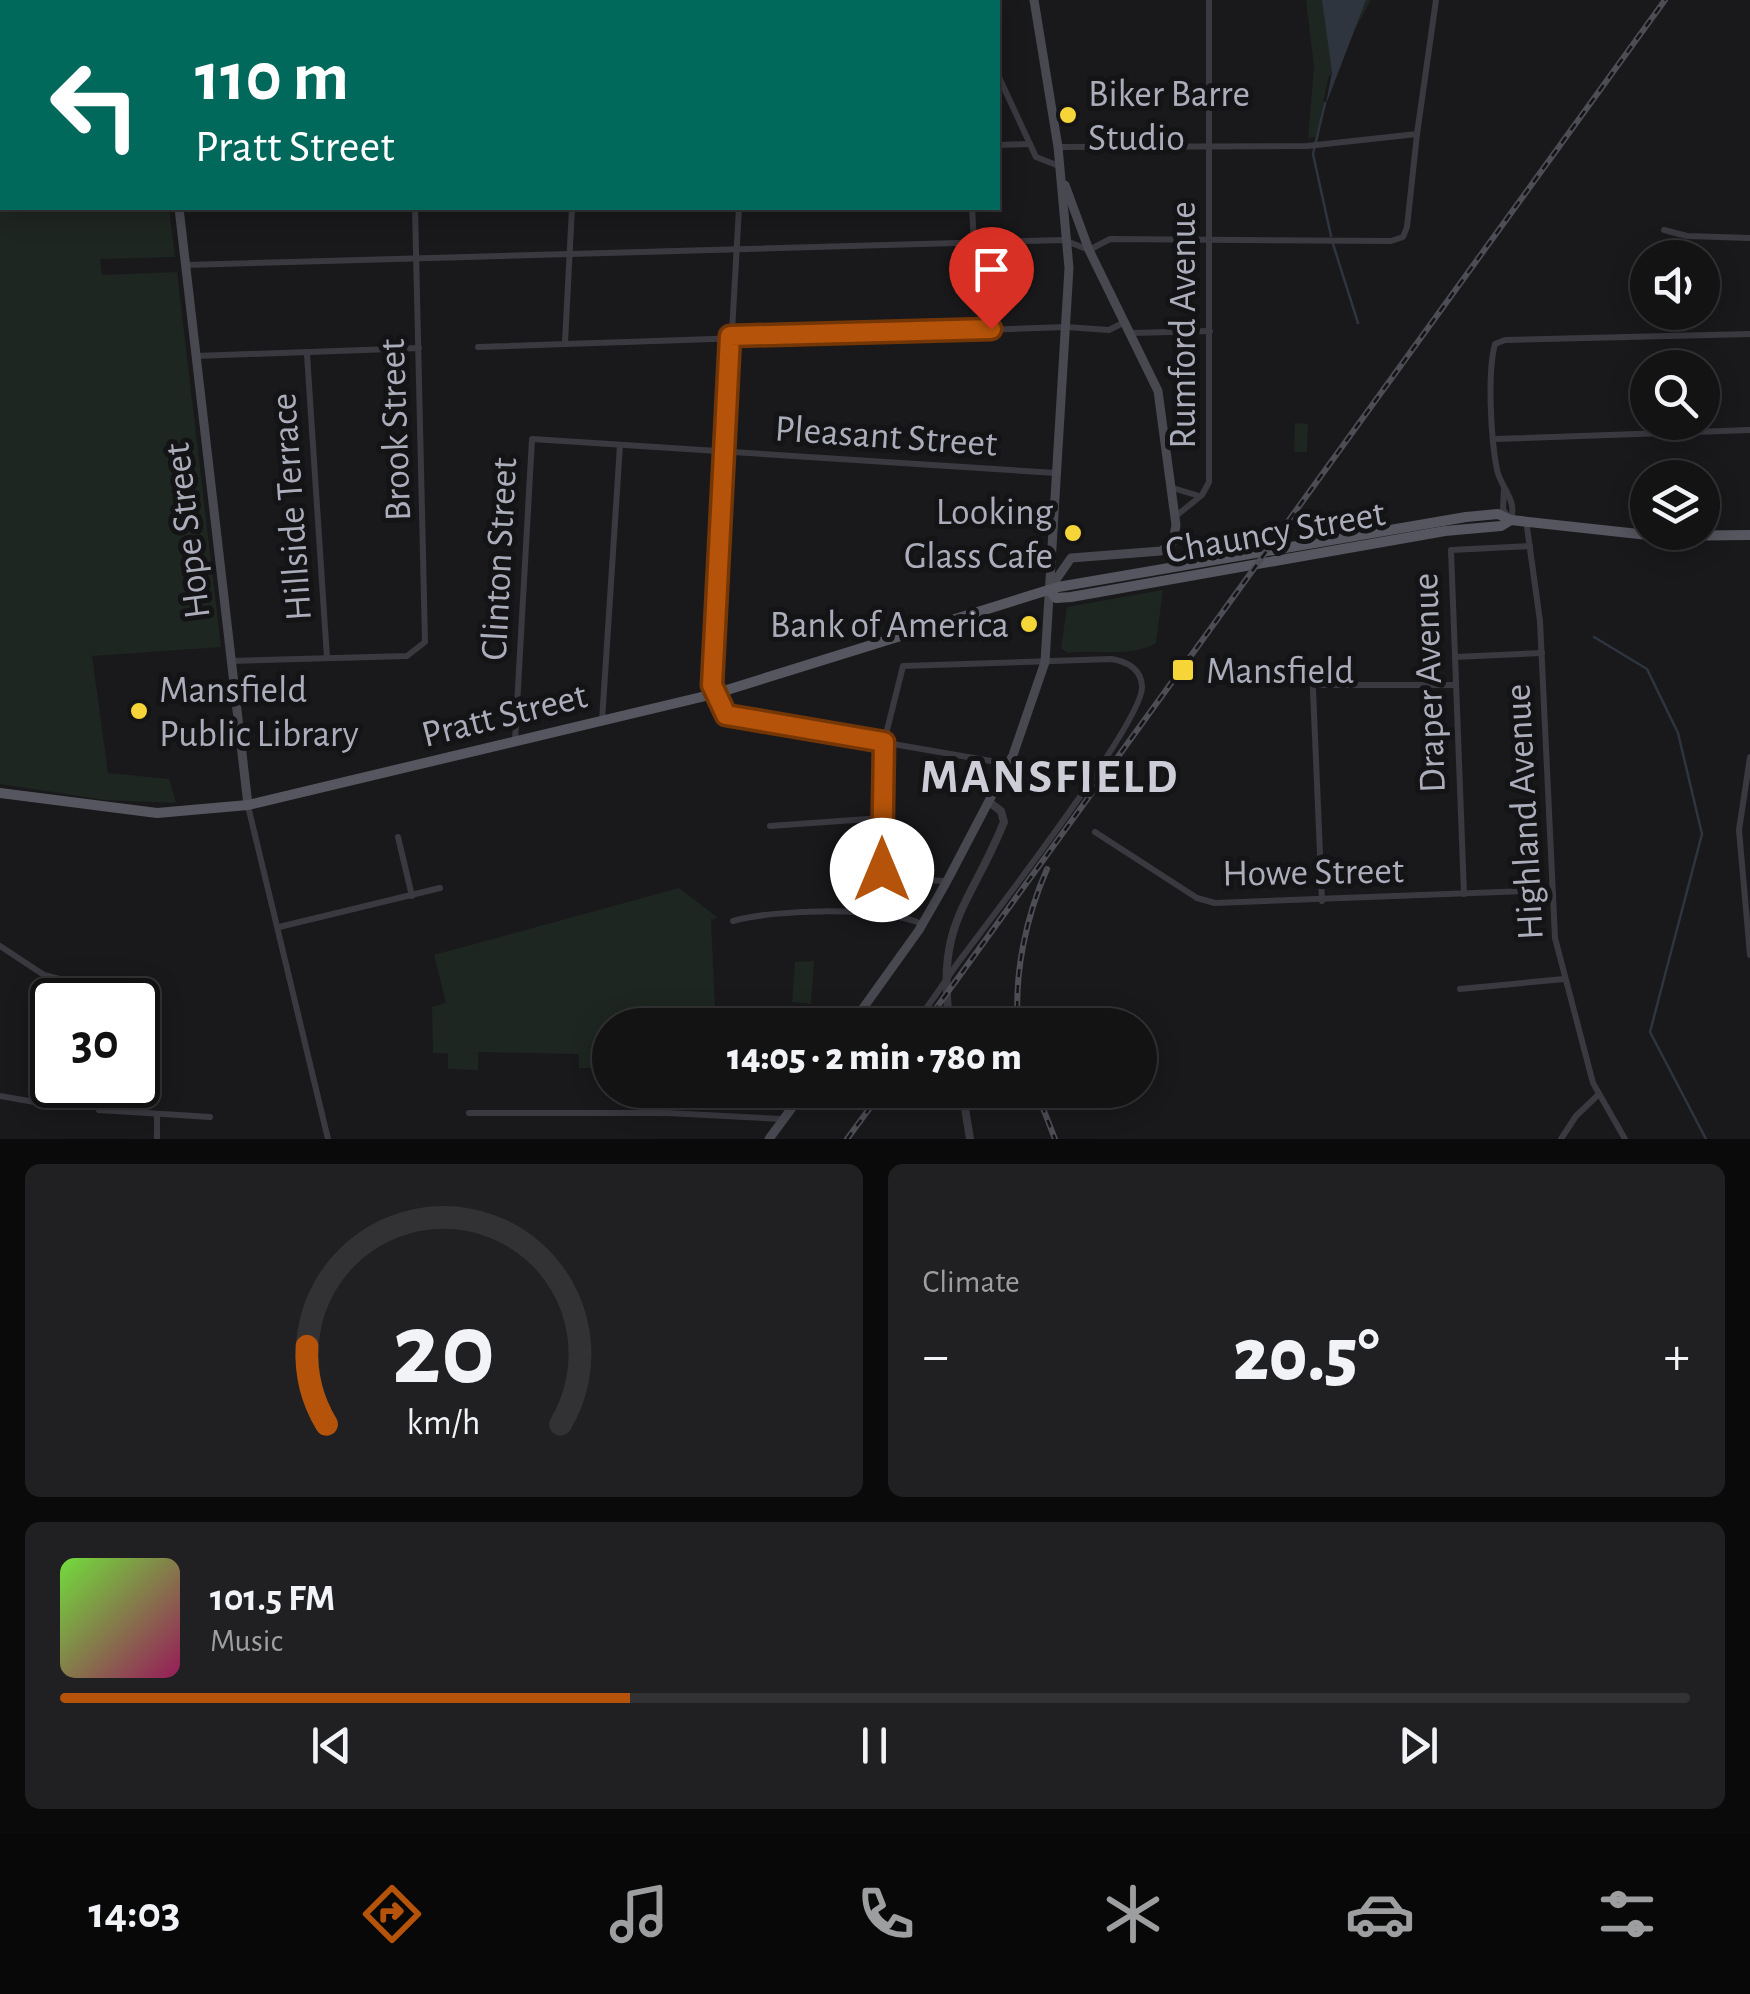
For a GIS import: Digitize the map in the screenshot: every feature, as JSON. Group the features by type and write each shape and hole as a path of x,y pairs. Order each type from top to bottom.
{"main road":[{"path":"862,1008 922,924 989,802 1009,764 1045,662 1069,268 1058,147 1034,0"},
{"path":"1054,530 1058,548 1071,558 1161,551 1176,537 1164,410 1088,250 1060,166"},
{"name":"Hope Street","path":"179,210 248,805"},
{"path":"1069,268 1076,255 1088,250"},
{"name":"Chauncy Street","path":"714,694 999,602 1050,591 1059,598 1088,594 1445,532 1502,526 1511,520 1656,536 1750,535"},
{"path":"1050,591 1071,558"},
{"name":"Pratt Street","path":"0,794 158,813 248,805 714,694"},
{"path":"769,1139 792,1108"}],"street":[{"name":"Rumford Avenue","path":"1176,516 1200,496 1209,482 1209,0"},
{"path":"186,265 1064,240 1088,250 1110,239 1403,237 1436,0"},
{"path":"1000,79 1036,157 1060,166"},
{"path":"1058,147 1307,146 1417,134"},
{"path":"1000,145 1030,144"},
{"name":"Brook Street","path":"327,658 400,656 420,649 426,636 415,210"},
{"path":"565,342 572,210"},
{"path":"739,210 714,694 726,715 1009,764"},
{"path":"972,210 974,242"},
{"path":"1664,230 1687,236 1750,238"},
{"path":"478,347 730,336 1066,327 1108,330 1124,322"},
{"path":"1130,333 1210,331"},
{"path":"1511,520 1503,509 1504,490 1495,439 1494,345 1505,340 1750,334"},
{"path":"196,356 419,348"},
{"name":"Hillside Terrace","path":"307,354 327,658"},
{"path":"1495,439 1750,430"},
{"name":"Pleasant Street","path":"532,440 1056,473"},
{"name":"Clinton Street","path":"515,741 532,440"},
{"path":"602,720 620,445"},
{"path":"1173,488 1200,496"},
{"name":"Highland Avenue","path":"1526,520 1542,653 1551,890 1564,979 1598,1095 1625,1139"},
{"name":"Draper Avenue","path":"1464,894 1450,550 1530,546"},
{"path":"1455,657 1542,653"},
{"path":"231,660 327,658"},
{"path":"926,1008 1122,734 1141,698 1142,680 1121,660 904,666 884,742 885,878 946,881"},
{"path":"1312,666 1322,901"},
{"path":"1312,685 1456,686"},
{"path":"1750,757 1744,780 1739,847 1750,955"},
{"path":"949,1008 947,961 951,933 1004,822 1000,811 989,802"},
{"name":"Hope Street","path":"248,805 328,1139"},
{"path":"770,826 882,818"},
{"name":"Howe Street","path":"1095,832 1197,898 1237,905 1551,890"},
{"path":"398,837 412,896"},
{"path":"1739,847 1750,846"},
{"path":"279,927 440,888"},
{"path":"733,921 791,912 885,914 922,924"},
{"path":"0,946 44,975 56,978"},
{"path":"1460,988 1564,979"},
{"path":"1562,1139 1576,1116 1598,1095"},
{"path":"0,1096 30,1101"},
{"path":"965,1108 970,1139"},
{"path":"98,1110 156,1116 169,1111 210,1117"},
{"path":"469,1113 668,1113 784,1120"},
{"path":"156,1116 157,1139"}],"shaded area":[{"path":"1306,0 1371,0 1328,79 1316,137 1308,138 1314,67"},
{"path":"1322,0 1366,0 1326,104 1332,72"},
{"path":"0,210 169,210 175,257 100,259 102,275 177,272 221,647 92,656 108,773 169,779 176,803 105,800 0,784"},
{"path":"1295,423 1308,424 1307,452 1294,452"},
{"path":"1163,590 1156,643 1125,652 1068,653 1061,648 1067,607"},
{"path":"679,888 718,918 711,920 715,1008 592,1008 592,1068 579,1068 579,1054 478,1052 478,1070 448,1069 448,1053 433,1053 432,1007 446,1003 434,955"},
{"path":"814,961 811,1004 792,1002 795,962"}],"waterway":[{"path":"1325,103 1313,154 1331,236"},
{"path":"1333,244 1358,323"},
{"path":"1594,637 1647,669 1678,733 1702,834 1650,1032 1706,1139"}],"railway":[{"path":"936,1008 1665,0"},
{"path":"1018,1008 1023,946 1047,869"},
{"path":"847,1139 870,1108"},
{"path":"1043,1108 1055,1139"}],"place":[{"name":"Biker Barre Studio","path":"1068,115"},
{"name":"Looking Glass Cafe","path":"1073,533"},
{"name":"Bank of America","path":"1029,624"},
{"name":"Mansfield","path":"1183,670"},
{"name":"Mansfield Public Library","path":"139,711"}],"district":[{"name":"MANSFIELD","path":"1050,775"}],"route":[{"path":"882,870 884,742 726,715 712,685 730,336 991,329"}]}
